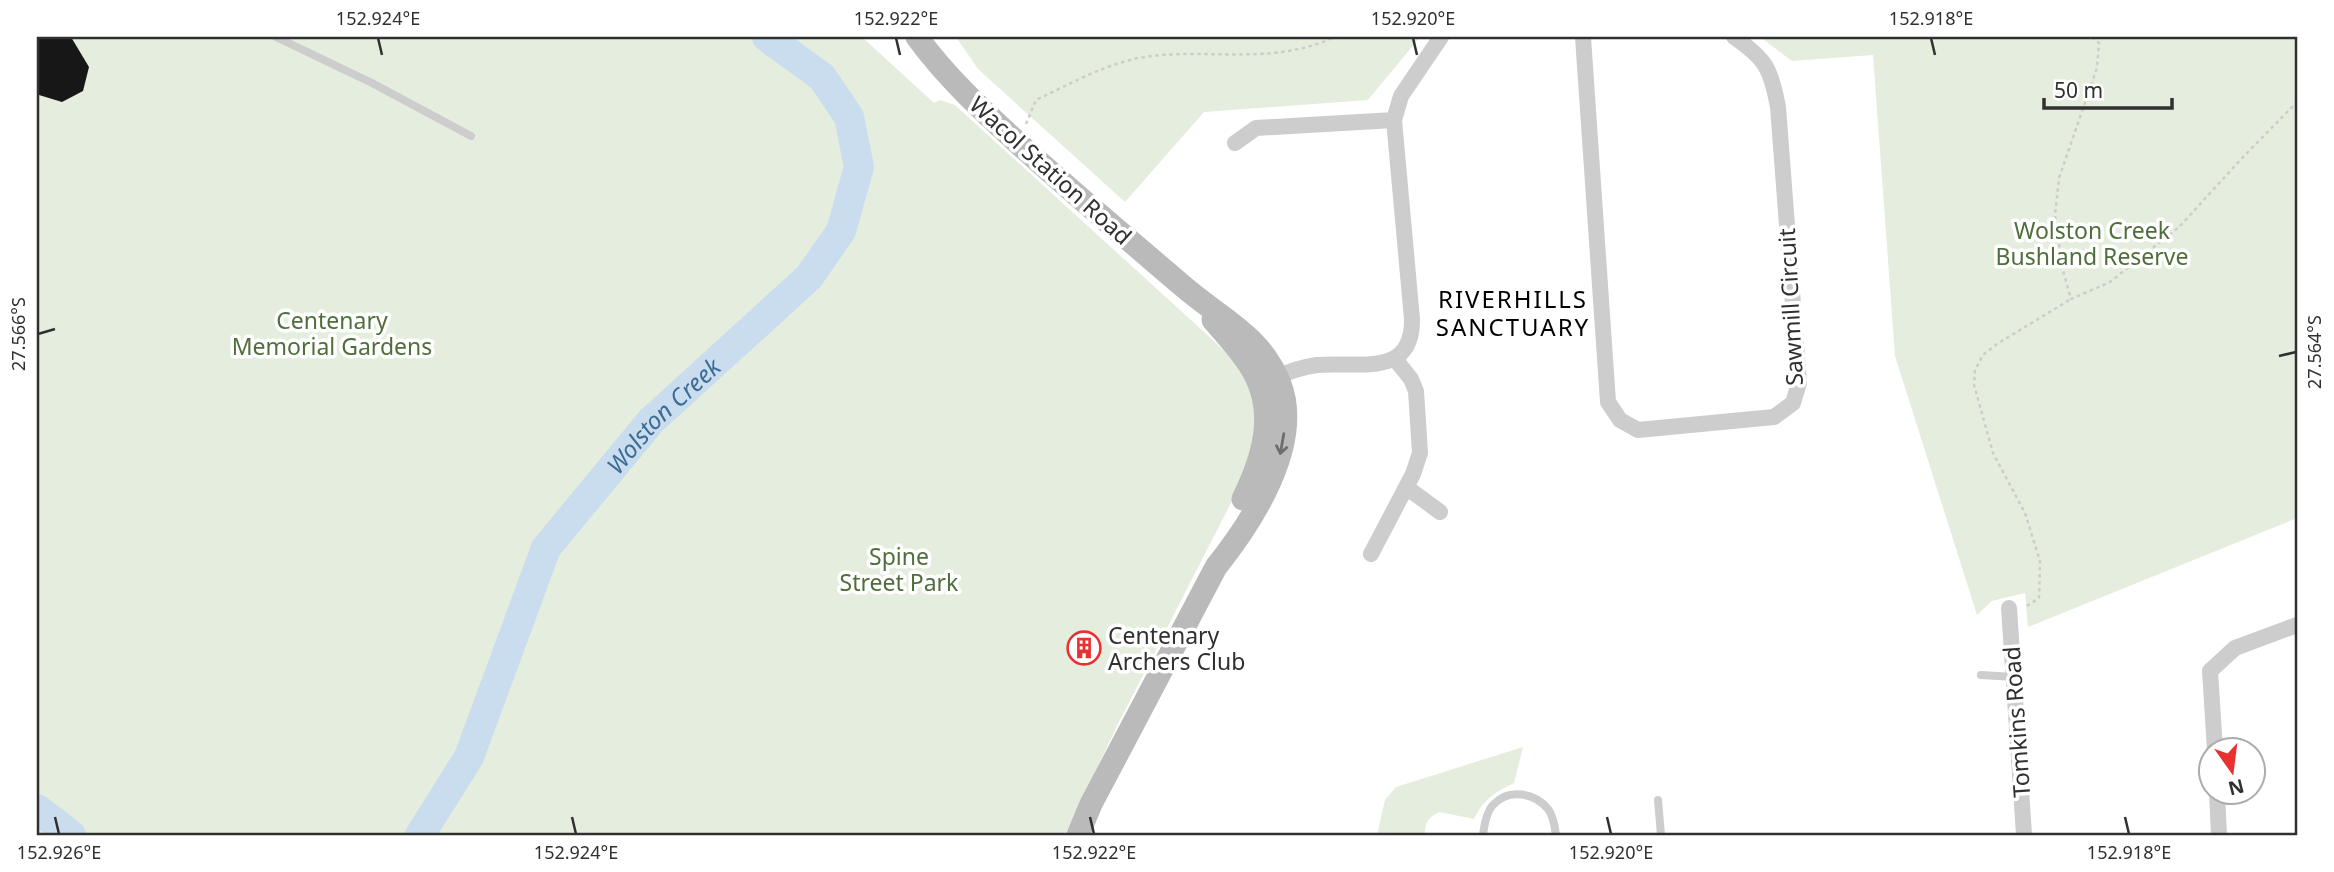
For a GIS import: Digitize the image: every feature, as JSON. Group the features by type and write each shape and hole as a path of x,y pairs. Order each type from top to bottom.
{"main road":[{"name":"Wacol Station Road","path":"916,37 972,100 1012,137 1192,295 1245,332 1267,358 1268,381 1280,384 1285,417 1280,457 1242,534 1216,567 1091,804 1078,835"}],"street":[{"path":"1268,381 1315,366 1379,365 1395,359 1406,348 1412,333 1394,120 1401,96 1441,37"},
{"name":"Sawmill Circuit","path":"1583,37 1608,402 1620,420 1638,430 1774,417 1793,403 1798,383 1778,107 1772,77 1758,55 1734,37"},
{"path":"1235,143 1256,128 1394,120"},
{"path":"1371,554 1406,487 1420,453 1416,391 1395,359"},
{"path":"1406,487 1440,512"},
{"name":"Tomkins Road","path":"2009,616 2024,835"},
{"path":"2214,736 2210,671 2235,648 2297,625"},
{"path":"2218,806 2219,835"}],"lane":[{"path":"276,37 372,83 471,136"},
{"path":"1981,675 2014,677"},
{"path":"1483,835 1493,804 1511,795 1533,796 1550,810 1556,835"},
{"path":"1658,800 1661,835"}],"path":[{"path":"1012,137 1027,124 1035,100 1128,60 1152,56 1264,55 1294,51 1334,37"},
{"path":"2071,299 2062,267 2055,215 2059,178 2097,68 2099,43 2092,37"},
{"path":"2009,616 2039,598 2040,561 2025,513 1993,453 1974,385 1975,370 1983,355 2071,299 2110,282 2179,227 2297,102"}],"green space":[{"path":"37,37 862,37 934,103 940,100 955,105 1214,341 1244,371 1251,384 1257,435 1233,499 1118,724 1065,835 37,835"},
{"path":"956,37 1420,37 1368,100 1204,112 1125,202 978,69"},
{"name":"Wolston Creek Bushland Reserve","path":"1760,37 2297,37 2297,518 2028,627 2025,593 1992,601 1977,615 1895,356 1873,55 1792,61"},
{"path":"1523,747 1514,783 1490,797 1474,819 1439,812 1428,821 1425,835 1377,835 1385,800 1396,787"}],"building":[{"path":"37,37 71,37 89,67 83,91 62,102 39,95"},
{"name":"Centenary Archers Club","path":"1089,637 1096,651 1078,660 1071,646"}],"waterway":[{"name":"Wolston Creek","path":"420,835 469,757 546,548 651,421 809,277 841,231 859,167 849,117 822,77 767,37"},
{"name":"Wolston Creek","path":"37,809 71,835"}],"place":[{"name":"Centenary Archers Club","path":"1084,648"}],"district":[{"name":"RIVERHILLS SANCTUARY","path":"1513,312"}],"park label":[{"name":"Centenary Memorial Gardens","path":"332,333"},
{"name":"Spine Street Park","path":"899,569"}]}
